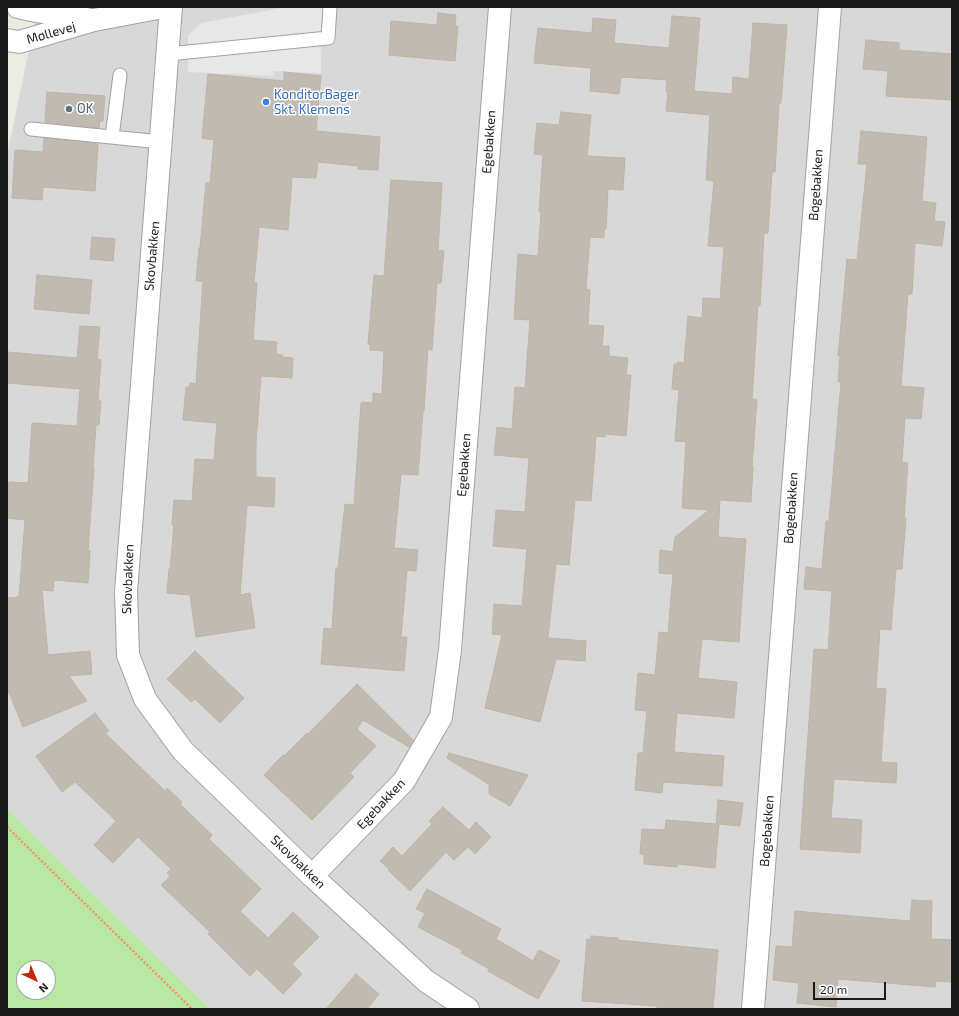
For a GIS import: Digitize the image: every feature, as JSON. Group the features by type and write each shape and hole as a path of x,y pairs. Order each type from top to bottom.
{"street":[{"name":"Møllevej","path":"18,7 94,20"},
{"name":"Møllevej","path":"7,40 19,42 94,20 163,7"},
{"name":"Skovbakken","path":"171,7 126,592 128,655 145,699 183,751 312,876 426,981 468,1009"},
{"name":"Egebakken","path":"312,876 404,781 441,717 451,642 500,7"},
{"name":"Bøgebakken","path":"753,1009 830,7"}],"lane":[{"path":"168,54 328,38 330,7"},
{"path":"112,137 120,75"},
{"path":"31,129 161,142"}],"path":[{"path":"7,827 192,1009"}],"shaded area":[{"path":"38,7 952,7 952,1009 210,1009 7,809 7,155"},
{"path":"287,7 322,7 321,73 274,71 273,76 188,72 188,35 201,23"}],"green space":[{"path":"7,809 210,1009 7,1009"}],"building":[{"path":"438,13 456,15 455,26 458,26 455,61 389,55 391,21 437,25"},
{"path":"672,16 700,18 694,91 732,94 733,77 749,79 753,23 787,25 781,103 779,103 775,172 772,172 768,233 764,233 760,306 758,305 752,399 757,400 751,502 720,500 718,537 746,539 739,642 702,639 698,678 737,682 734,718 677,713 674,752 724,756 722,786 663,782 662,793 635,790 638,753 643,753 647,711 635,710 638,673 655,675 659,632 668,633 673,574 659,573 660,550 673,552 675,537 709,510 682,508 686,442 675,441 679,390 672,389 674,364 677,364 677,362 684,363 688,316 702,318 703,298 720,299 724,247 708,246 714,181 706,180 710,115 666,111 668,92 666,92 667,80 621,77 619,94 590,91 591,68 534,63 538,28 592,33 593,18 616,20 614,43 669,48"},
{"path":"866,40 899,43 899,50 952,54 952,100 886,96 888,71 863,69"},
{"path":"284,72 321,76 316,131 380,137 378,170 358,169 358,166 318,162 316,178 292,177 288,230 259,227 254,283 257,283 253,340 277,342 276,354 283,355 282,357 293,358 292,378 261,376 256,443 256,477 275,478 274,507 247,505 240,595 250,593 255,628 196,637 190,595 167,593 174,525 172,525 174,500 192,501 195,459 214,460 217,423 183,420 186,387 189,387 190,383 196,384 203,281 196,281 206,183 210,183 214,140 202,138 208,74 284,81"},
{"path":"47,92 105,96 103,121 100,121 99,128 45,122"},
{"path":"561,112 591,115 587,156 625,158 623,190 608,189 606,229 604,229 604,238 590,237 586,289 590,290 588,325 604,326 602,346 609,346 609,356 628,358 626,375 631,375 626,436 606,434 605,437 596,436 591,501 575,500 569,565 556,564 548,638 586,641 585,661 556,659 540,722 485,708 502,635 492,634 494,604 522,606 527,549 493,546 496,510 525,512 529,458 494,455 497,427 512,429 515,387 525,388 530,320 514,319 518,254 538,256 543,155 534,154 537,123 559,125"},
{"path":"861,131 927,137 922,201 936,203 934,221 945,222 942,246 915,243 912,294 908,294 901,386 924,388 921,419 905,418 902,462 908,463 902,569 896,569 891,630 880,629 876,688 886,689 881,762 897,763 896,783 834,779 831,818 862,820 860,853 800,849 814,649 828,650 832,591 804,589 806,567 822,569 826,521 829,521 841,382 838,382 840,356 838,356 847,259 857,260 867,164 858,164"},
{"path":"44,138 98,144 95,191 43,187 42,200 12,198 15,150 43,152"},
{"path":"391,180 442,183 438,250 444,251 441,283 437,283 432,350 428,349 418,475 401,474 394,548 418,550 416,571 407,570 401,637 407,637 404,671 321,664 324,628 332,629 336,568 338,568 345,504 354,505 361,403 373,403 373,393 382,394 384,351 370,350 370,344 368,344 374,275 384,276"},
{"path":"92,237 115,239 113,261 90,259"},
{"path":"37,275 92,280 89,314 34,309"},
{"path":"80,326 100,327 97,359 101,360 98,401 101,401 99,425 96,425 88,551 90,551 88,583 54,580 53,591 42,590 48,655 90,651 92,674 69,676 87,701 23,727 7,688 7,598 19,597 25,520 7,518 9,482 28,483 32,423 77,426 80,389 7,383 7,352 77,358"},
{"path":"195,651 244,698 220,723 195,699 191,702 167,679"},
{"path":"357,684 413,740 409,747 363,720 357,729 376,746 350,773 354,777 312,820 264,775 283,755 284,756 307,733 308,734"},
{"path":"95,713 109,731 105,733 165,791 167,788 182,802 180,804 212,835 209,839 261,889 240,911 268,938 293,912 319,937 292,964 302,974 283,994 257,969 250,976 208,934 210,932 161,885 170,877 167,873 171,869 138,837 113,863 94,845 116,821 75,782 62,792 36,756"},
{"path":"449,753 528,775 510,806 489,794 490,785 447,758"},
{"path":"718,800 743,803 740,826 719,824 715,868 678,864 677,867 644,864 644,854 640,854 642,829 665,830 666,820 716,824"},
{"path":"443,807 469,830 476,822 491,837 475,854 468,847 454,860 446,852 410,891 380,861 393,847 402,856 432,824 429,821"},
{"path":"427,889 501,929 496,939 533,961 539,950 560,961 538,999 488,971 489,969 461,953 462,950 418,927 425,913 416,909"},
{"path":"912,900 932,901 931,939 952,940 952,982 936,981 935,987 838,979 836,1007 797,1003 799,983 773,980 776,946 792,947 795,911 910,921"},
{"path":"591,936 718,950 713,1009 657,1009 657,1006 582,1001 587,939 591,940"},
{"path":"356,974 379,994 367,1009 326,1009"}],"place":[{"name":"KonditorBager Skt. Klemens","path":"266,102"},
{"name":"OK","path":"69,109"}]}
